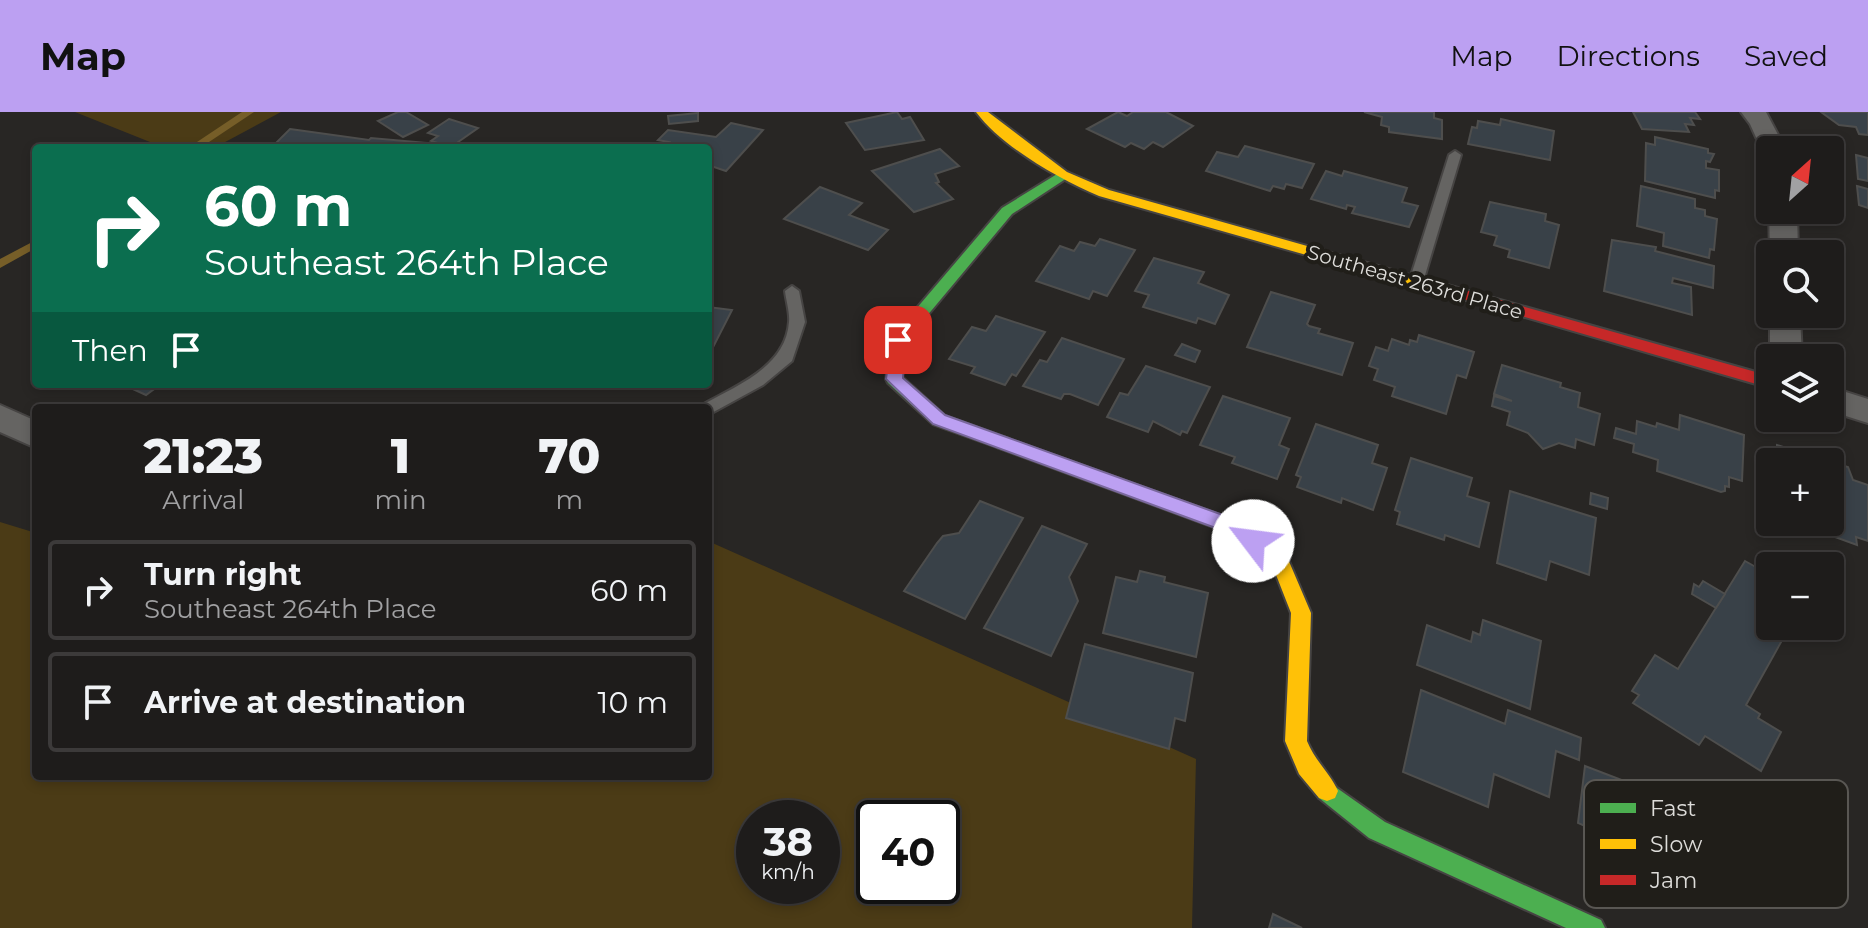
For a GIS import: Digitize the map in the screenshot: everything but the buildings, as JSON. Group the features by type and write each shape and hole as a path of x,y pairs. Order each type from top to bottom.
{"street":[{"name":"Southeast 263rd Place","path":"982,112 990,122 1062,175 1143,206 1756,378"},
{"path":"1753,112 1767,136"},
{"path":"1062,175 1007,211 898,340 894,379 939,420 1228,525 1278,557 1301,613 1296,741 1307,767 1331,796 1377,830 1593,928"},
{"path":"1844,403 1868,411"},
{"path":"0,417 32,434"}],"lane":[{"path":"1416,282 1455,155"},
{"path":"712,407 757,381 786,357 797,322 792,291"}],"shaded area":[{"path":"75,112 281,112 221,144 155,144"},
{"path":"0,522 32,532 32,780 712,780 712,543 1196,759 1192,928 0,928"}],"waterway":[{"path":"199,144 249,112"},
{"path":"0,264 32,245"}],"traffic: fast":[{"path":"1003,443 939,420 894,379 898,340 1007,211 1062,175"},
{"path":"1327,791 1377,830 1593,928"}],"traffic: slow":[{"path":"982,112 990,122 1062,175 1104,193 1433,286"},
{"path":"1003,443 1228,525 1278,557 1301,613 1296,741 1307,767 1327,791"}],"traffic: jam":[{"path":"1433,286 1756,378"}],"route":[{"path":"898,340 894,379 939,420 1228,525 1253,541"}]}
